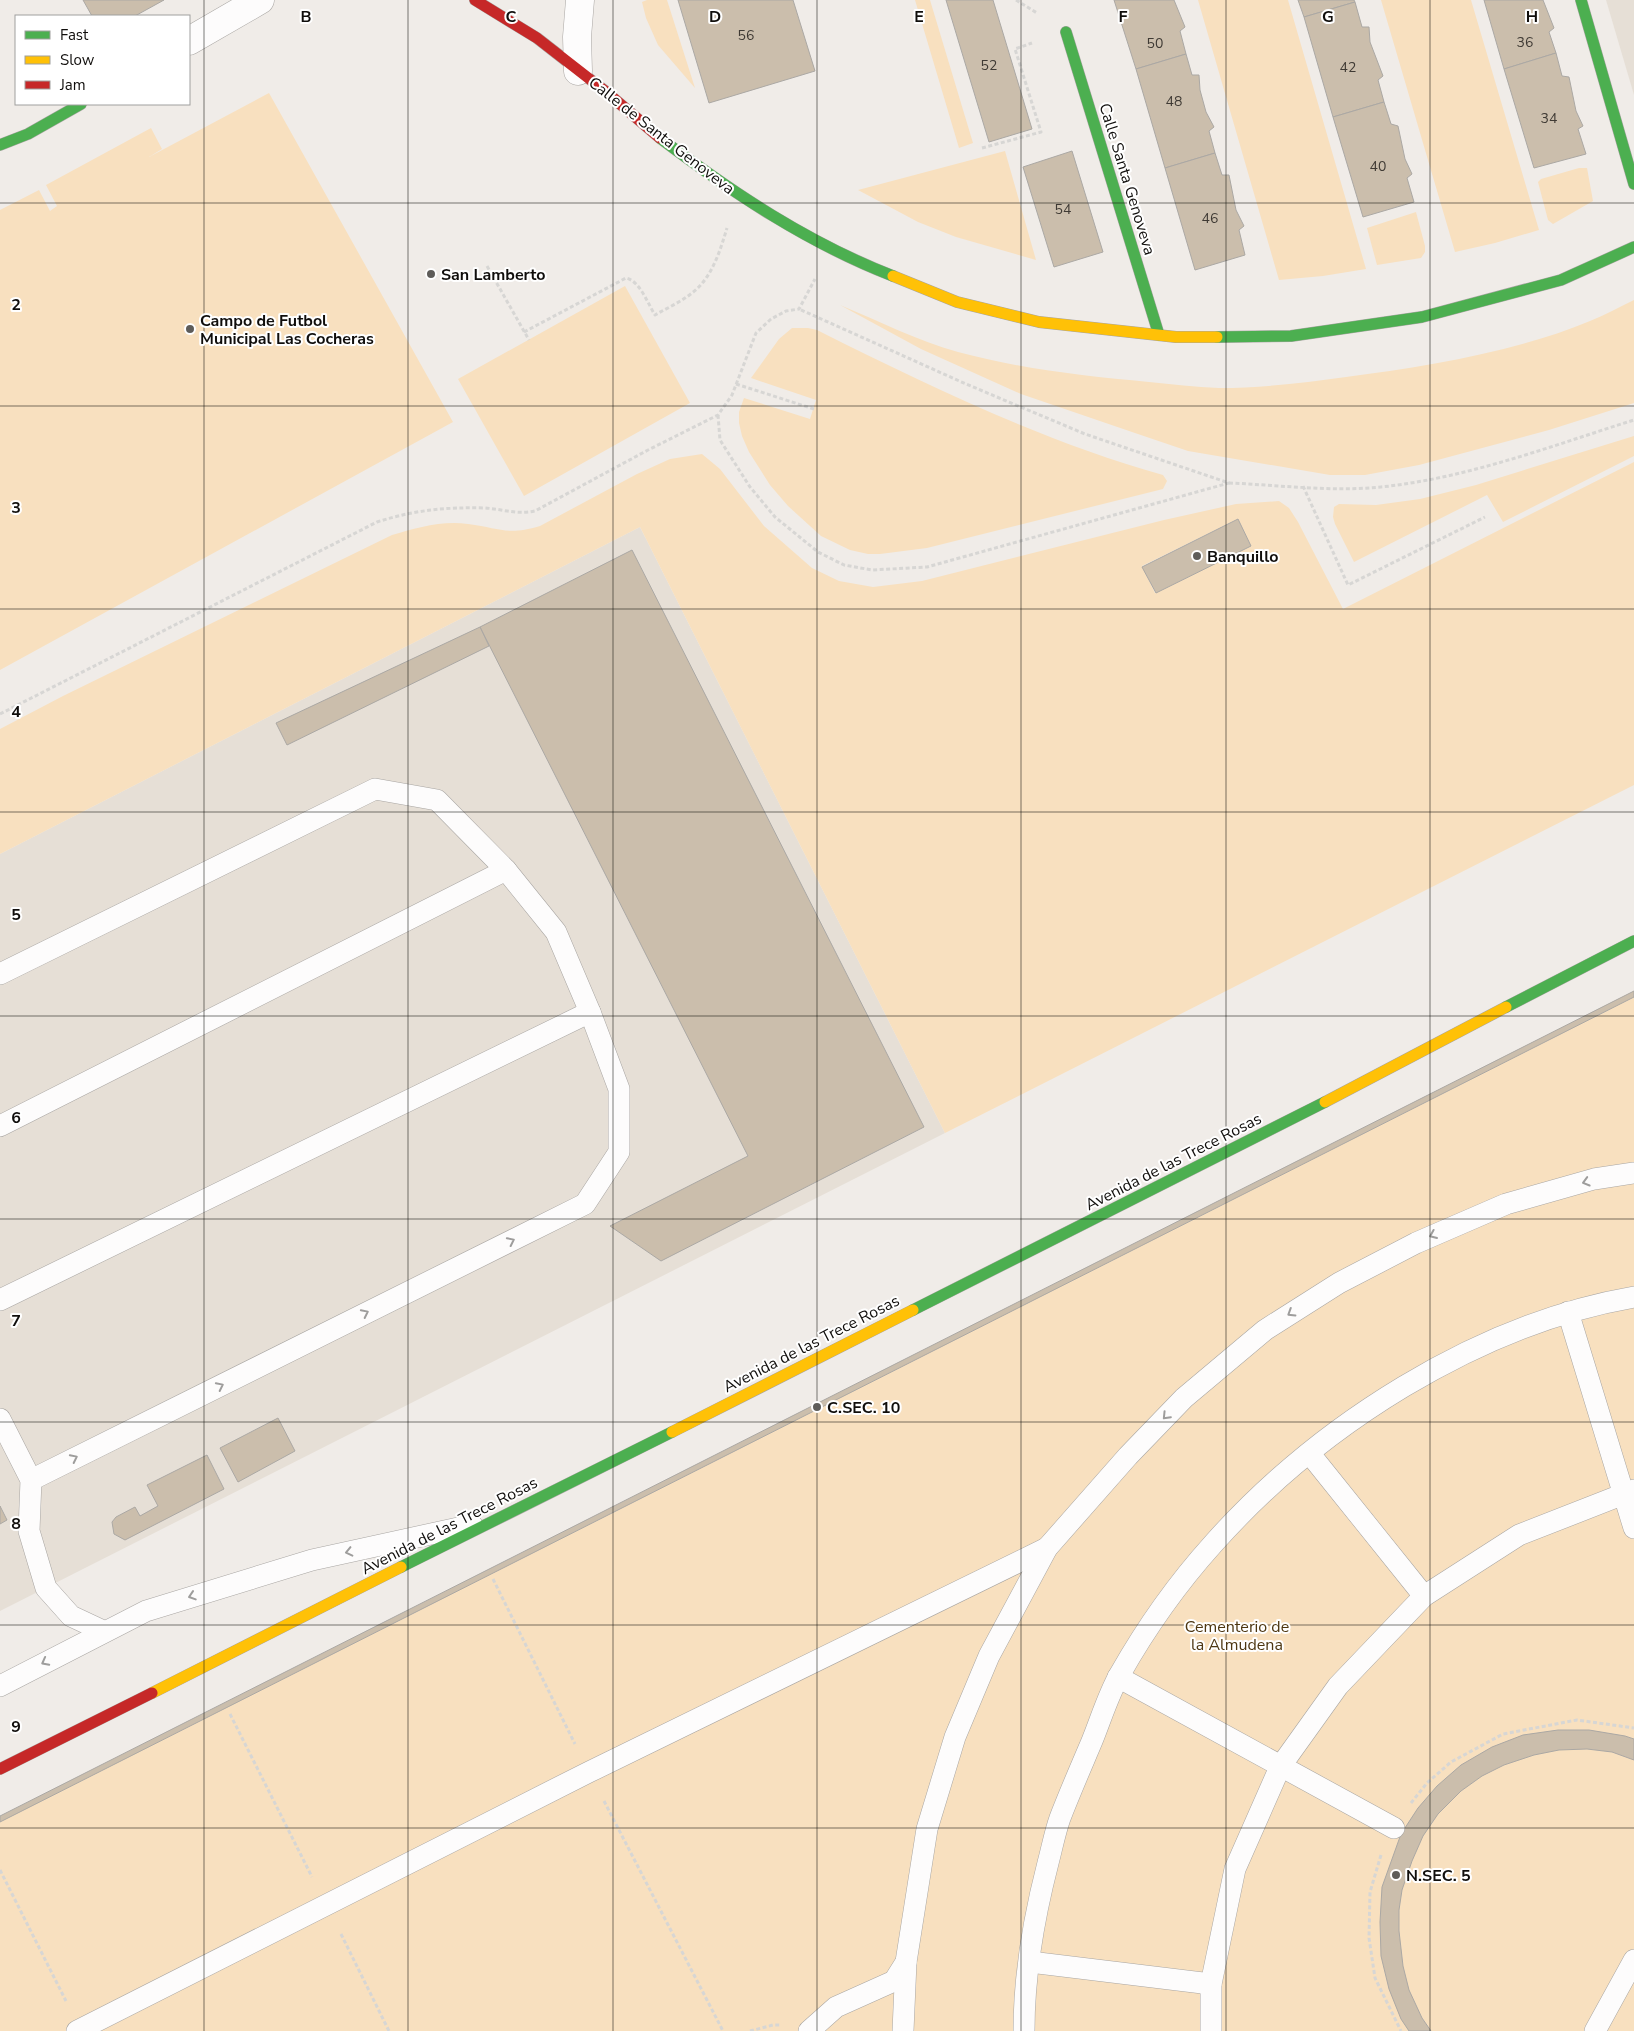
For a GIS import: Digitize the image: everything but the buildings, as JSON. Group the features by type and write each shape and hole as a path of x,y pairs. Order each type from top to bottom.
{"street":[{"path":"190,40 260,0"},
{"name":"Calle de Santa Genoveva","path":"475,0 537,38 655,134 714,179 801,234 864,265 957,302 1039,322 1176,337 1291,336 1422,317 1561,280 1634,247"},
{"name":"Calle de Santa Genoveva","path":"578,71 577,38 580,0"},
{"path":"1581,0 1634,184"},
{"name":"Calle Santa Genoveva","path":"1066,32 1159,335"},
{"path":"0,145 28,134 79,105"},
{"name":"Avenida de las Trece Rosas","path":"0,1769 1236,1148 1634,941"}],"lane":[{"path":"0,974 375,789 438,800 506,870 556,932 590,1012 619,1089 619,1152 585,1204 30,1480"},
{"path":"0,1126 506,870"},
{"path":"0,1300 590,1012"},
{"path":"903,2031 906,1962 927,1829 955,1738 989,1656 1047,1548 1115,1471 1184,1398 1265,1330 1339,1284 1407,1247 1497,1208 1594,1179 1634,1173"},
{"path":"1024,2031 1037,1906 1060,1820 1118,1677 1159,1613 1184,1579 1214,1543 1264,1492 1357,1417 1449,1361 1496,1339 1568,1312 1634,1297"},
{"path":"1568,1312 1628,1492 1634,1528"},
{"path":"0,1419 30,1480 29,1531 46,1588 71,1616 103,1631"},
{"path":"1310,1454 1424,1596"},
{"path":"1211,2031 1211,1984 1236,1869 1280,1767 1338,1686 1424,1596 1519,1535 1628,1492"},
{"path":"0,1686 103,1631 146,1611 302,1563 499,1519"},
{"path":"78,2030 589,1772 1047,1548"},
{"path":"1118,1677 1394,1828"},
{"path":"1595,2031 1634,1960"},
{"path":"809,2031 836,2007 894,1981 906,1962"},
{"path":"1030,1962 1211,1984"}],"path":[{"path":"982,148 1041,132 1016,49 1066,32"},
{"path":"524,332 622,279 630,279 634,282 655,315 693,293 705,281 714,266 738,194"},
{"path":"799,309 829,248"},
{"path":"487,266 529,340"},
{"path":"0,714 377,522 406,513 444,508 488,508 522,514 535,511 648,450 718,415 732,395 756,333 771,319 786,311 799,309 966,384 1085,434 1230,483 1381,487 1487,466 1634,420"},
{"path":"736,384 814,409"},
{"path":"718,415 720,440 750,487 775,517 818,552 844,565 872,570 926,567 1230,483"},
{"path":"1303,486 1348,586 1485,517"},
{"path":"493,1579 589,1772 723,2031"},
{"path":"230,1714 389,2031"},
{"path":"1401,2031 1375,1978 1370,1938 1370,1892 1385,1842 1404,1811 1427,1783 1451,1762 1503,1734 1578,1720 1634,1728"},
{"path":"0,1870 78,2030"}],"shaded area":[{"path":"1606,0 1634,0 1634,95"},
{"path":"640,527 945,1133 0,1611 0,854"}],"green space":[{"path":"647,0 667,0 695,88 658,45 646,18 642,2"},
{"path":"915,0 930,0 973,143 959,148"},
{"path":"1198,0 1288,0 1366,269 1323,276 1279,280"},
{"path":"1381,0 1471,0 1539,230 1455,252"},
{"name":"Campo de Futbol Municipal Las Cocheras","path":"269,93 453,422 0,670 0,210 39,190 50,211 57,206 46,185 151,128 162,149 149,157"},
{"path":"1005,151 1036,260 956,237 918,222 858,190"},
{"path":"1579,168 1587,168 1593,201 1553,224 1548,220 1538,182 1541,179"},
{"path":"1416,212 1425,246 1425,252 1421,258 1377,265 1367,228"},
{"path":"625,286 690,403 524,496 458,379"},
{"path":"1634,300 1634,403 1549,430 1419,465 1365,475 1330,475 1188,451 1021,394 921,349 840,305 928,342 982,358 1029,367 1125,380 1235,388 1314,381 1470,357 1561,332 1596,319"},
{"path":"792,328 817,330 901,372 987,411 1074,446 1163,475 1167,481 1163,489 927,548 880,554 868,554 850,550 821,536 788,506 770,485 749,452 742,436 739,412 744,398 810,419 816,400 751,378 779,339"},
{"path":"1634,436 1634,456 1503,522 1487,495 1354,562 1333,517 1334,507 1339,504 1376,505 1420,499 1476,485"},
{"path":"702,454 720,469 764,526 812,568 839,581 873,587 922,581 1164,520 1236,504 1279,501 1289,508 1298,522 1343,609 1634,462 1634,785 945,1133 640,527 0,854 0,729 63,696 392,535 420,527 449,523 511,531 540,526 637,474 670,459","holes":["1238,519 1251,546 1155,593 1142,566"]},
{"name":"Cementerio de la Almudena","path":"1634,991 1634,2031 0,2031 0,1817"}],"traffic: fast":[{"path":"1581,0 1634,184"},
{"path":"1066,32 1159,335"},
{"path":"0,145 28,134 79,105"},
{"path":"660,138 715,178 772,215 831,248 893,276"},
{"path":"1217,337 1291,336 1422,317 1561,280 1634,247"},
{"path":"1506,1007 1634,941"},
{"path":"913,1310 1325,1102"},
{"path":"401,1567 672,1432"}],"traffic: slow":[{"path":"893,276 957,302 1039,322 1176,337 1217,337"},
{"path":"1325,1102 1506,1007"},
{"path":"672,1432 913,1310"},
{"path":"152,1693 401,1567"}],"traffic: jam":[{"path":"475,0 537,38 605,91 660,138"},
{"path":"0,1769 152,1693"}],"place":[{"name":"San Lamberto","path":"431,274"},
{"name":"Campo de Futbol Municipal Las Cocheras","path":"190,329"},
{"name":"Banquillo","path":"1197,556"},
{"name":"C.SEC. 10","path":"817,1407"},
{"name":"N.SEC. 5","path":"1396,1875"}]}
